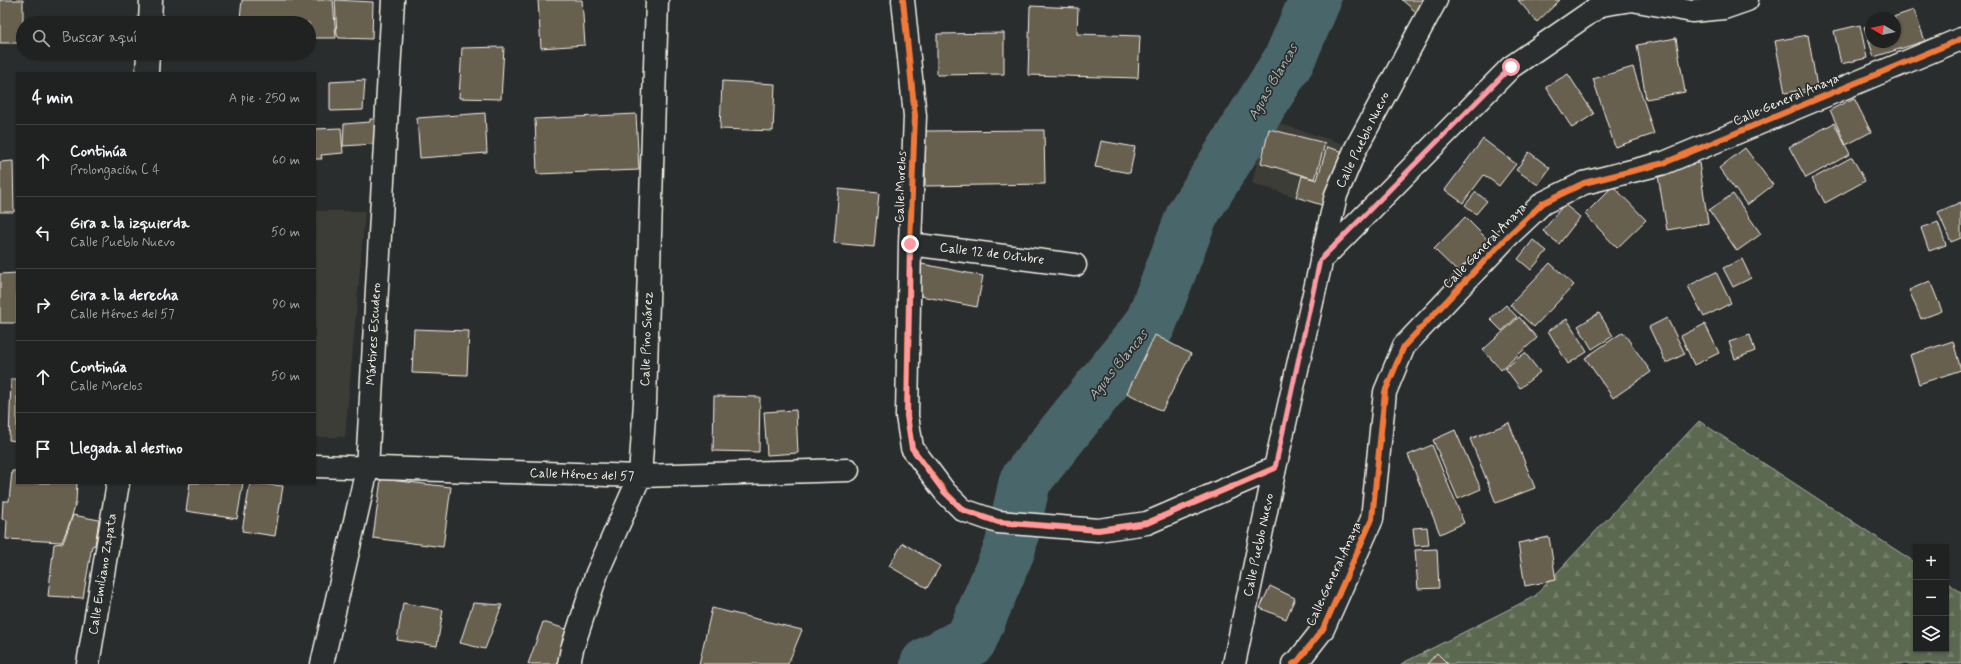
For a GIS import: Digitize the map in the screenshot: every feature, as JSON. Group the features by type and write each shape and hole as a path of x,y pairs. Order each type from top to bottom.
{"street":[{"path":"150,16 151,0"},
{"name":"Mártires Escudero","path":"322,664 367,469 393,0"},
{"name":"Calle Pino Suárez","path":"568,664 596,572 640,476 645,394 657,0"},
{"name":"Calle Morelos","path":"903,0 915,116 910,244 907,416 912,448 944,492 963,510 998,522 1098,530 1147,523 1275,468"},
{"name":"Calle Pueblo Nuevo","path":"1234,664 1320,260 1336,195 1356,148 1436,0"},
{"path":"1320,260 1511,67 1601,5 1632,0 1692,11 1724,8 1747,0"},
{"name":"Calle General Anaya","path":"1293,664 1298,661 1323,629 1372,519 1385,392 1404,346 1508,236 1543,203 1584,183 1664,163 1961,39"},
{"path":"147,72 148,60"},
{"name":"Calle 12 de Octubre","path":"910,244 1075,265"},
{"name":"Calle Héroes del 57","path":"316,466 367,469 640,476 848,470"},
{"name":"Calle Emiliano Zapata","path":"88,664 118,484"}],"shaded area":[{"path":"1268,120 1350,146 1329,208 1252,183"},
{"path":"316,211 365,211 345,437 316,437"}],"green space":[{"path":"1699,421 1913,561 1913,652 1949,652 1949,584 1961,592 1961,664 1401,664 1535,596"}],"building":[{"path":"0,0 23,0 23,16 16,16 16,43 0,43"},
{"path":"242,0 333,0 336,38 316,38 316,16 240,16"},
{"path":"335,0 373,2 372,39 339,38 337,35"},
{"path":"538,0 582,0 585,45 541,48"},
{"path":"1402,0 1426,0 1416,12"},
{"path":"1518,0 1560,0 1537,22"},
{"path":"1030,6 1078,8 1077,34 1140,36 1138,78 1028,75"},
{"path":"1914,10 1925,41 1874,57 1871,48 1901,48 1901,14"},
{"path":"1860,25 1867,58 1841,64 1834,31"},
{"path":"1004,33 1004,74 937,75 937,34"},
{"path":"1808,35 1817,87 1785,93 1775,41"},
{"path":"1676,38 1685,92 1646,99 1637,45"},
{"path":"504,47 501,99 459,98 462,48"},
{"path":"1633,67 1654,134 1615,147 1593,79"},
{"path":"1568,74 1594,114 1572,128 1546,87"},
{"path":"365,80 363,110 331,111 330,82"},
{"path":"722,81 775,84 773,131 720,129"},
{"path":"1854,98 1871,132 1846,145 1830,110"},
{"path":"485,113 487,153 420,158 417,118"},
{"path":"636,114 639,170 537,174 535,119"},
{"path":"370,119 375,119 374,144 343,146 344,124 370,122"},
{"path":"1834,123 1850,154 1806,178 1789,147"},
{"path":"341,128 343,153 321,155 322,159 316,159 316,129"},
{"path":"1269,129 1325,143 1315,179 1261,163"},
{"path":"1044,130 1045,184 925,186 925,131"},
{"path":"1483,139 1516,164 1499,186 1484,175 1463,203 1445,190"},
{"path":"1101,141 1135,147 1130,173 1095,167"},
{"path":"1327,147 1344,152 1328,207 1296,197 1302,176 1317,180"},
{"path":"1745,148 1773,185 1747,205 1719,168"},
{"path":"1529,152 1550,168 1538,185 1516,170"},
{"path":"1852,157 1865,181 1825,203 1812,179"},
{"path":"13,161 14,212 0,212 0,162"},
{"path":"1699,163 1708,223 1667,230 1657,169"},
{"path":"1613,186 1646,220 1617,248 1585,214"},
{"path":"839,189 879,193 874,247 834,243"},
{"path":"1476,192 1487,201 1476,214 1465,205"},
{"path":"1733,194 1761,234 1737,251 1709,210"},
{"path":"1961,202 1961,238 1951,242 1938,212"},
{"path":"1564,204 1580,217 1559,244 1543,231"},
{"path":"1465,217 1494,246 1463,277 1434,249"},
{"path":"1938,222 1946,245 1929,251 1921,228"},
{"path":"1533,240 1547,251 1531,270 1518,259"},
{"path":"1742,259 1751,278 1733,287 1723,268"},
{"path":"1550,263 1574,285 1534,327 1510,305"},
{"path":"922,264 983,276 977,307 916,295"},
{"path":"1716,272 1731,303 1704,317 1688,286"},
{"path":"16,273 16,323 0,323 0,274"},
{"path":"1930,281 1942,311 1921,319 1909,290"},
{"path":"1506,305 1517,317 1502,331 1490,319"},
{"path":"1599,313 1613,336 1592,349 1578,326"},
{"path":"1519,317 1537,338 1501,370 1483,350"},
{"path":"1667,318 1685,354 1666,363 1649,327"},
{"path":"1567,319 1587,352 1568,364 1548,331"},
{"path":"1705,324 1719,353 1694,365 1681,336"},
{"path":"414,329 469,331 467,375 412,373"},
{"path":"1623,332 1651,372 1613,398 1585,358"},
{"path":"1155,335 1191,354 1162,411 1127,393"},
{"path":"1750,335 1755,351 1735,359 1729,342"},
{"path":"1953,341 1961,370 1919,384 1910,355"},
{"path":"1525,353 1540,372 1520,388 1505,368"},
{"path":"11,379 16,379 16,441 9,440"},
{"path":"714,396 760,397 759,452 713,451"},
{"path":"796,410 798,453 767,455 764,412"},
{"path":"1509,423 1535,488 1496,503 1470,439"},
{"path":"1455,430 1481,489 1458,499 1433,440"},
{"path":"1432,445 1464,523 1440,534 1408,455"},
{"path":"12,471 16,471 16,484 77,484 76,502 62,542 6,539 7,520 2,519 3,501 9,501"},
{"path":"381,479 451,487 443,547 373,538"},
{"path":"190,484 243,484 237,519 186,511"},
{"path":"250,484 283,486 275,536 242,531"},
{"path":"73,515 99,520 95,545 92,546 83,598 48,596 54,544 63,543"},
{"path":"1427,527 1429,545 1415,546 1413,528"},
{"path":"1549,537 1556,580 1525,586 1518,543"},
{"path":"903,543 940,566 927,588 889,566"},
{"path":"1437,549 1439,588 1418,589 1415,550"},
{"path":"1270,586 1295,598 1286,619 1260,608"},
{"path":"403,603 443,610 437,646 397,640"},
{"path":"473,603 502,605 485,649 460,643"},
{"path":"712,608 802,630 788,664 699,664"},
{"path":"543,622 566,629 557,664 528,664"},
{"path":"1437,653 1448,664 1427,664"}],"waterway":[{"name":"Aguas Blancas","path":"926,664 971,640 1010,548 1025,481 1150,325 1192,215 1289,60 1315,0"}],"cycle path":[{"path":"903,0 915,116 910,244 907,416 912,448 945,492 963,510 998,522 1098,530 1147,523 1275,468"},
{"path":"1293,664 1298,661 1323,629 1372,519 1385,392 1404,346 1508,236 1543,203 1584,183 1664,163 1961,39"}],"route":[{"path":"910,244 907,416 912,448 944,492 963,510 998,522 1098,530 1147,523 1275,468 1320,260 1511,67"}]}
